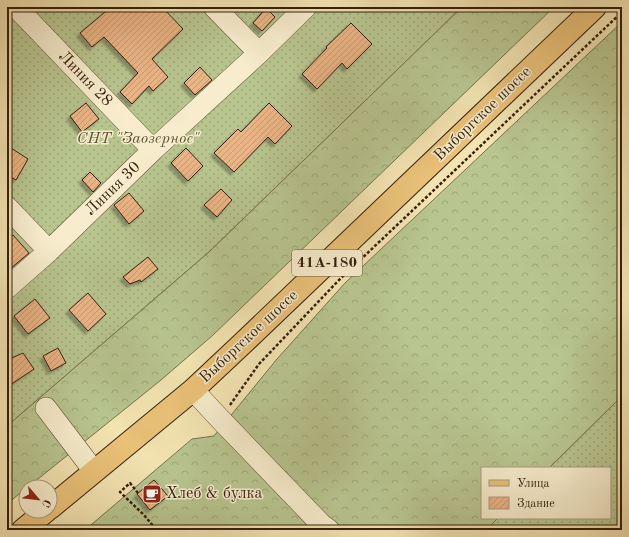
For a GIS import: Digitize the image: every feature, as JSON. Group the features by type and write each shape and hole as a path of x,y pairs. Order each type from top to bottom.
{"main road":[{"name":"Выборгское шоссе","path":"58,501 193,390 595,7"},
{"path":"23,530 36,519"}],"street":[{"name":"Линия 28","path":"16,7 153,150"},
{"path":"214,7 259,53"},
{"name":"Линия 30","path":"7,288 49,251 153,150 259,53 306,7"},
{"path":"7,207 49,251"},
{"path":"193,390 322,526 329,530"},
{"path":"46,408 94,472"}],"path":[{"path":"220,419 259,364 339,280 622,12"},
{"path":"138,493 130,483 120,492 154,527 159,530"}],"green space":[{"name":"СНТ \"Заозерное\"","path":"7,7 462,7 209,252 7,426"},
{"path":"462,7 554,7 212,336 161,380 38,479 18,479 18,495 7,504 7,426 209,252"},
{"path":"622,22 622,396 550,467 481,467 481,519 497,519 486,530 85,530 192,439 214,436 277,359 345,283"},
{"path":"622,396 622,530 486,530 497,519 611,519 611,467 550,467"}],"building":[{"path":"111,7 162,7 183,29 152,59 168,77 153,91 149,86 132,104 120,92 138,73 104,37 92,47 80,33"},
{"path":"266,8 275,17 262,31 253,23"},
{"path":"351,23 372,44 347,69 342,63 317,89 302,74 327,48 326,47"},
{"path":"200,67 212,80 195,95 184,83"},
{"path":"86,103 99,119 82,132 70,116"},
{"path":"269,103 292,126 275,144 268,137 234,172 214,153 238,129 241,132"},
{"path":"11,148 28,159 16,180 7,175 7,154"},
{"path":"186,148 203,166 188,181 171,163"},
{"path":"90,172 101,183 93,192 82,180"},
{"path":"221,189 232,200 217,217 204,205"},
{"path":"129,193 144,211 129,224 114,205"},
{"path":"13,235 29,253 11,268 7,264 7,240"},
{"path":"148,257 158,269 141,282 140,280 130,284 123,277"},
{"path":"88,293 106,314 88,331 69,310"},
{"path":"35,299 50,318 28,334 14,316"},
{"path":"58,348 66,363 51,371 43,356"},
{"path":"23,353 34,369 7,387 7,360"},
{"path":"154,480 168,496 150,510 137,494"}],"place":[{"name":"Хлеб & булка","path":"152,494"}]}
